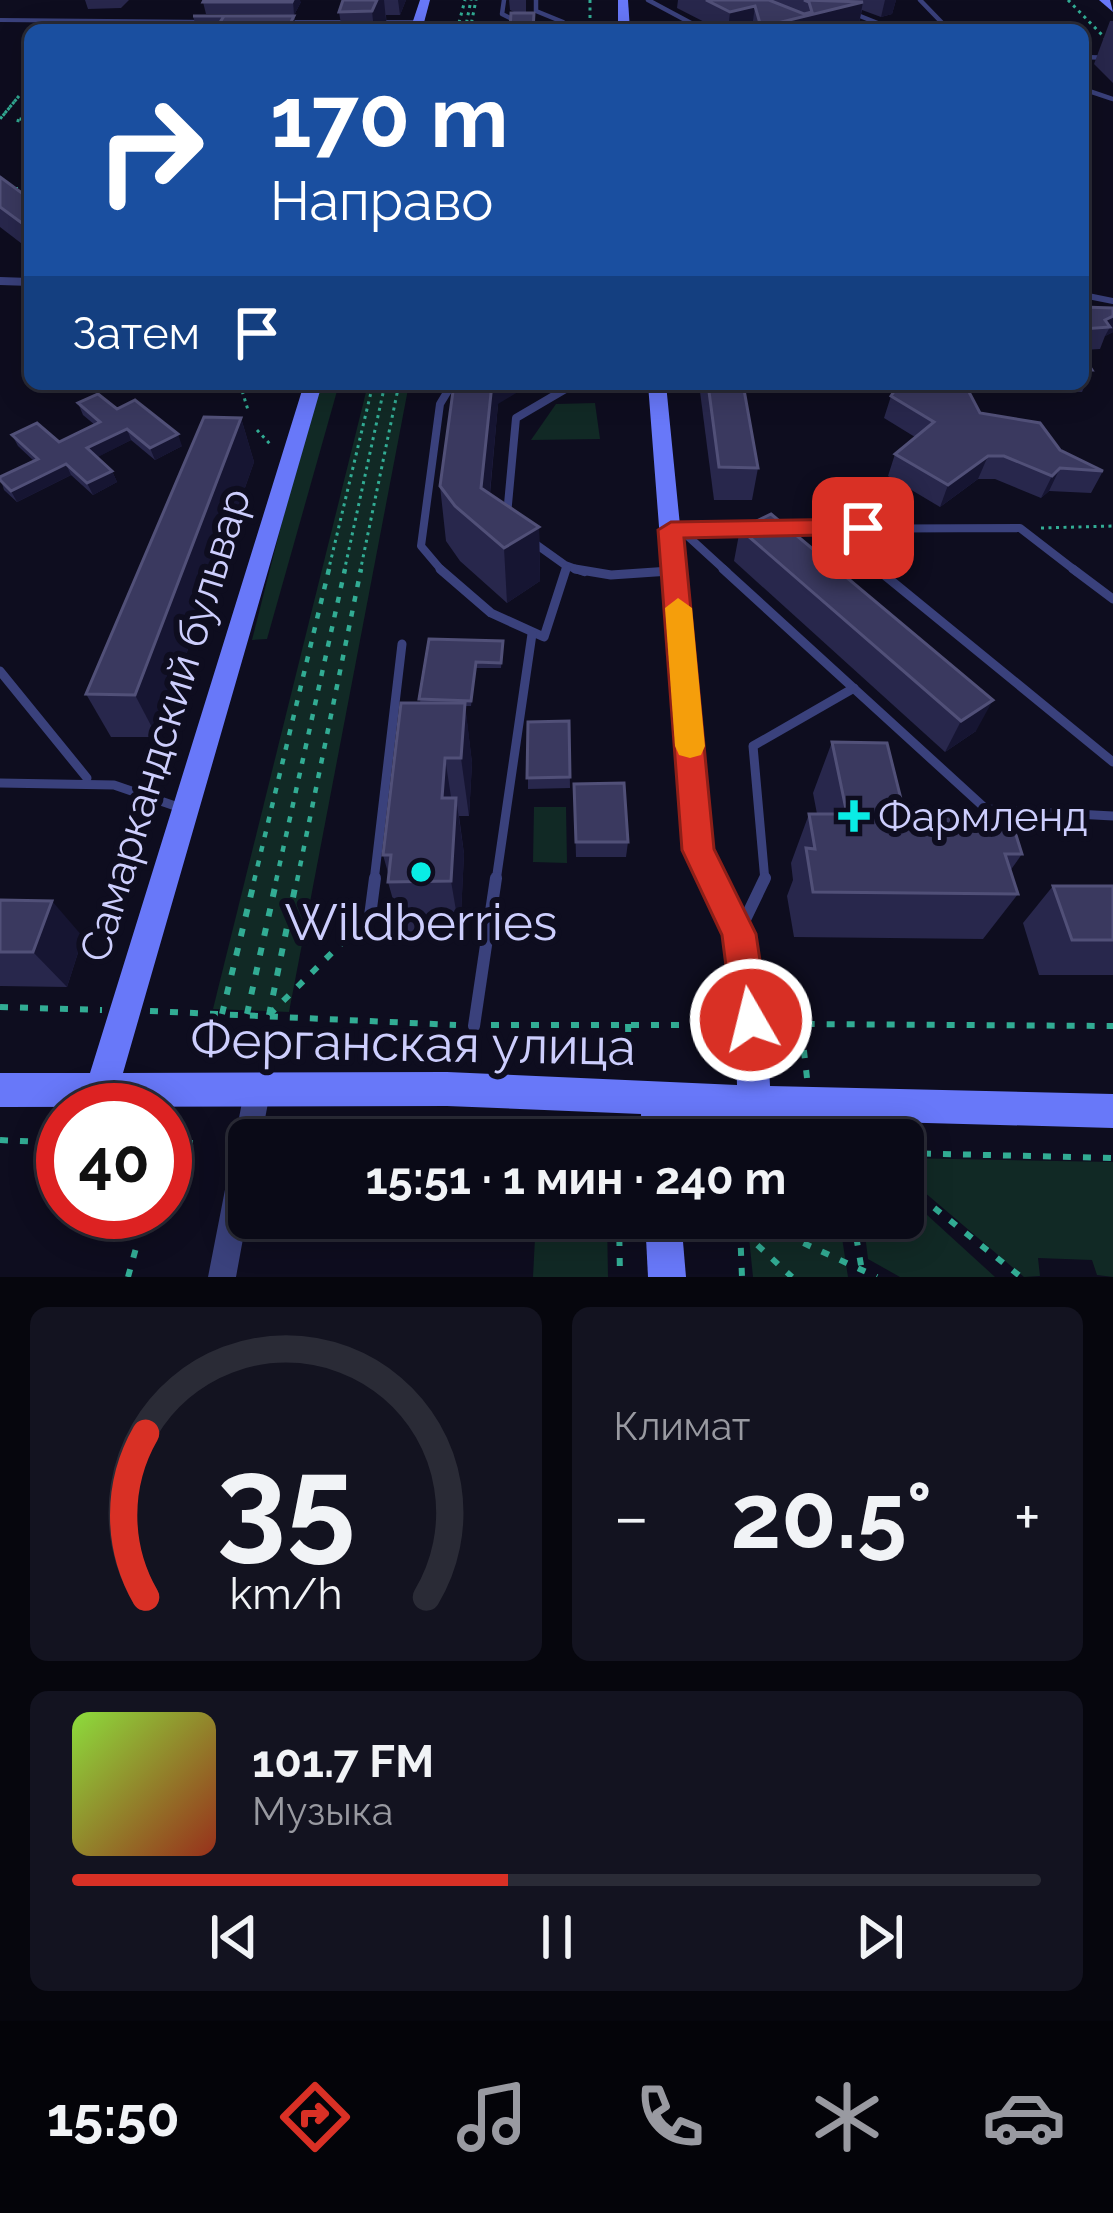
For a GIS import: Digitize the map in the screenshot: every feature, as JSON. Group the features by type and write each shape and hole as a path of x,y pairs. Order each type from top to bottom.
{"street":[{"path":"1103,0 1113,9"},
{"path":"0,20 233,22"},
{"path":"253,22 284,24"},
{"path":"340,24 391,24"},
{"name":"Самаркандский бульвар","path":"104,1083 311,390"},
{"path":"658,390 676,530 675,571 698,850 739,934 751,1020 754,1100"},
{"path":"222,1277 258,1087"},
{"name":"Ферганская улица","path":"192,1089 258,1087 1113,1111"},
{"name":"Ферганская улица","path":"0,1090 36,1091"},
{"path":"657,1098 658,1119"},
{"path":"664,1239 667,1277"}],"lane":[{"path":"504,0 502,14 523,24"},
{"path":"536,0 536,10 563,22"},
{"path":"648,0 693,24"},
{"path":"920,0 943,24"},
{"path":"837,8 879,24"},
{"path":"355,12 367,17 365,22"},
{"path":"448,390 440,404 421,546 441,572 494,616 513,629 544,637 566,568"},
{"path":"506,518 516,418 564,390"},
{"path":"863,528 873,565 1113,763"},
{"path":"676,530 1020,528 1113,599"},
{"path":"676,530 986,809 1113,816"},
{"path":"524,534 566,568 587,574 675,571"},
{"path":"474,1026 532,634"},
{"path":"370,916 402,644"},
{"path":"0,671 87,778"},
{"path":"739,934 765,882 753,746 854,688"},
{"path":"0,783 87,778 147,790 186,811"}],"path":[{"path":"1068,0 1113,46"},
{"path":"16,120 24,118"},
{"path":"0,119 24,122"},
{"path":"238,390 248,410"},
{"path":"222,1013 372,390"},
{"path":"247,1014 385,390"},
{"path":"370,916 269,1016 398,390"},
{"path":"257,430 271,445"},
{"path":"1020,528 1113,526"},
{"path":"628,1022 629,1066"},
{"path":"801,1024 1113,1027"},
{"path":"0,1140 36,1142"},
{"path":"924,1154 1113,1158"},
{"path":"924,1200 1021,1277"},
{"path":"128,1277 134,1239"},
{"path":"619,1239 620,1277"},
{"path":"740,1239 742,1277"},
{"path":"752,1239 792,1277"},
{"path":"792,1239 877,1277"},
{"path":"856,1239 862,1273"}],"green space":[{"path":"315,390 337,390 267,639 252,640"},
{"path":"367,390 408,390 289,1012 213,1009"},
{"path":"595,403 600,439 531,440 556,404"},
{"path":"534,807 566,807 567,863 533,862"},
{"path":"924,1158 1113,1162 1113,1277 1097,1275 1092,1260 1038,1258 1040,1276 1024,1277 924,1192"},
{"path":"924,1212 995,1277 900,1277 868,1259 866,1239 924,1239"},
{"path":"535,1239 607,1239 608,1277 533,1277"},
{"path":"749,1239 842,1239 848,1277 753,1277"}],"building":[{"path":"204,0 293,0 203,2"},
{"path":"343,0 377,0 372,11 339,12"},
{"path":"706,0 769,0 804,14 812,12 804,0 863,2 773,24 760,24 755,6 730,12"},
{"path":"511,13 534,13 533,24 510,24"},
{"path":"224,16 294,16 290,24 219,24"},
{"path":"0,177 24,195 24,225 0,207"},
{"path":"1089,307 1113,308 1113,316 1105,320 1110,327 1089,329"},
{"path":"453,390 491,390 481,488 539,527 504,548 455,506 440,486"},
{"path":"709,390 744,390 758,468 719,467"},
{"path":"895,390 968,390 980,413 1040,423 1060,450 1103,471 1060,468 1052,476 1004,456 988,456 948,485 895,454 934,422 891,396"},
{"path":"98,394 117,409 135,400 178,434 150,448 127,429 87,448 112,471 87,483 66,464 11,491 0,480 38,459 12,435 37,423 59,442 100,422 78,403"},
{"path":"204,417 241,418 135,695 86,694"},
{"path":"771,514 993,700 961,721 740,529"},
{"path":"429,639 503,641 501,663 476,662 471,701 419,699"},
{"path":"401,703 465,703 461,758 445,758 442,798 456,798 451,881 388,882 391,855 383,855"},
{"path":"569,721 570,777 527,778 528,722"},
{"path":"832,742 887,743 905,815 1010,816 1022,854 1005,854 1018,894 813,892 806,848 815,849 809,814 847,814"},
{"path":"624,783 628,842 576,842 574,784"},
{"path":"1053,886 1113,886 1113,940 1072,940"},
{"path":"0,900 52,901 33,952 0,952"}],"slow traffic":[{"path":"678,608 690,746"}],"place":[{"name":"Фармленд","path":"854,816"},
{"name":"Wildberries","path":"421,872"}],"route":[{"path":"751,1020 739,934 698,850 671,530 863,528"}]}
